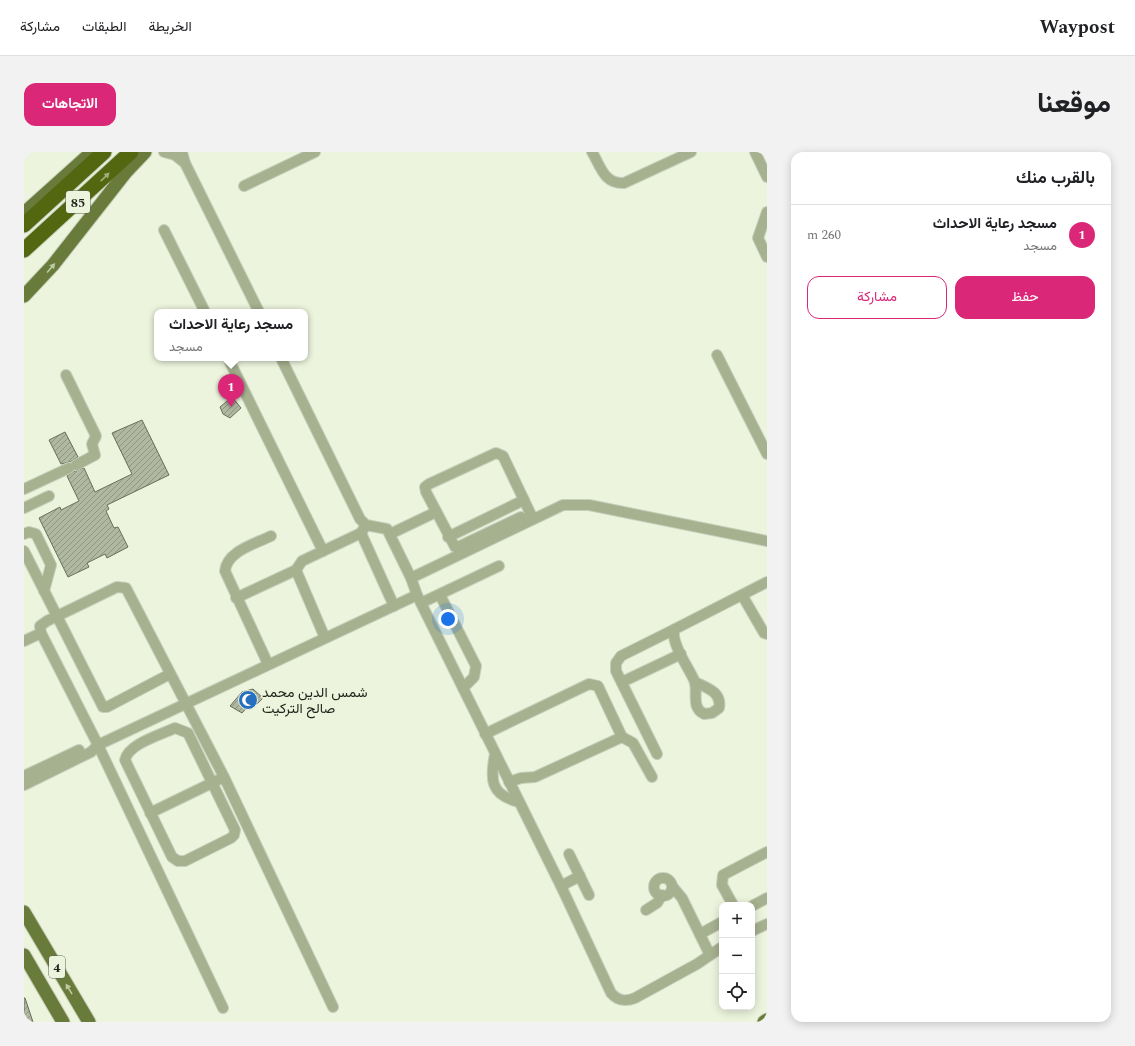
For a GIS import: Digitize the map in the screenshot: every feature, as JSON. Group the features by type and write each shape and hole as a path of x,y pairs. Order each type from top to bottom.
{"highway":[{"name":"85","path":"24,224 104,152"},
{"name":"85","path":"24,250 137,155"}],"main road":[{"path":"24,213 92,152"},
{"path":"24,296 53,265 137,155"},
{"name":"4","path":"24,912 86,1017"},
{"name":"4","path":"24,955 63,1022"},
{"path":"86,1017 98,1022"}],"lane":[{"path":"137,155 147,155 158,152"},
{"path":"164,152 175,155 185,163"},
{"path":"182,152 185,163 257,309"},
{"path":"244,186 315,152"},
{"path":"592,152 607,179 615,183 624,183 691,152"},
{"path":"755,152 767,177"},
{"path":"767,212 758,238 767,258"},
{"path":"164,230 204,309"},
{"path":"717,355 767,454"},
{"path":"229,361 323,551"},
{"path":"282,361 360,519 394,606"},
{"path":"24,489 94,455 92,444 96,436 66,375"},
{"path":"526,520 503,456 496,453 425,487 452,545 458,547 526,520 563,505 589,505 767,541"},
{"path":"24,508 49,496"},
{"path":"448,537 519,502"},
{"path":"390,534 436,512"},
{"path":"411,578 526,520"},
{"path":"236,598 296,570 302,561 363,529 387,529 411,578 419,599 561,886 610,993 620,1000 628,1001 697,964 719,949"},
{"path":"24,534 32,532 36,534 51,565 44,590"},
{"path":"268,664 236,598 225,571 226,562 233,555 271,536"},
{"path":"24,551 103,707 107,707 170,674"},
{"path":"26,779 84,748 98,745 394,606 440,594 499,566"},
{"path":"296,570 325,638"},
{"path":"657,754 615,667 617,659 767,582"},
{"path":"223,1008 98,745 41,633 40,626 46,620 117,586 126,588 224,777 333,1007"},
{"path":"440,594 476,666 474,677 463,688"},
{"path":"742,595 764,633 767,634"},
{"path":"675,629 673,637 695,682"},
{"path":"24,641 41,633"},
{"path":"622,682 681,654"},
{"path":"485,734 589,684 594,684 598,686 622,737 633,743 652,777"},
{"path":"175,728 181,730 188,733 212,782 235,830 234,835 231,838 185,861 178,861 172,857 150,813 125,760 126,753 133,748 175,728"},
{"path":"509,782 521,778 535,777 622,737"},
{"path":"495,754 492,770 494,784 502,796 519,802"},
{"path":"150,813 224,777"},
{"path":"731,902 722,885 723,875 767,852"},
{"path":"570,854 589,895"},
{"path":"561,886 580,876"},
{"path":"672,886 669,893 662,895 658,894 654,887 657,880 665,878 671,883 682,898 710,955"},
{"path":"646,910 658,903 662,895"},
{"path":"755,904 767,898"},
{"path":"700,934 719,924"},
{"path":"755,930 767,924"}],"building":[{"path":"232,397 241,408 230,418 223,414 220,407"},
{"path":"142,420 169,475 107,505 109,509 106,511 114,528 118,527 128,547 107,558 105,554 87,563 89,567 68,577 39,518 60,507 61,510 79,501 67,476 75,471 84,468 95,492 132,474 112,433"},
{"path":"65,432 78,457 70,462 61,464 49,440"},
{"name":"شمس الدين محمد صالح التركيت","path":"253,689 263,698 257,704 255,703 253,705 251,703 242,713 230,706 242,692"},
{"path":"25,998 33,1022 24,1022"}],"place":[{"name":"مسجد رعاية الاحداث","path":"231,407"},
{"name":"شمس الدين محمد صالح التركيت","path":"248,700"}]}
